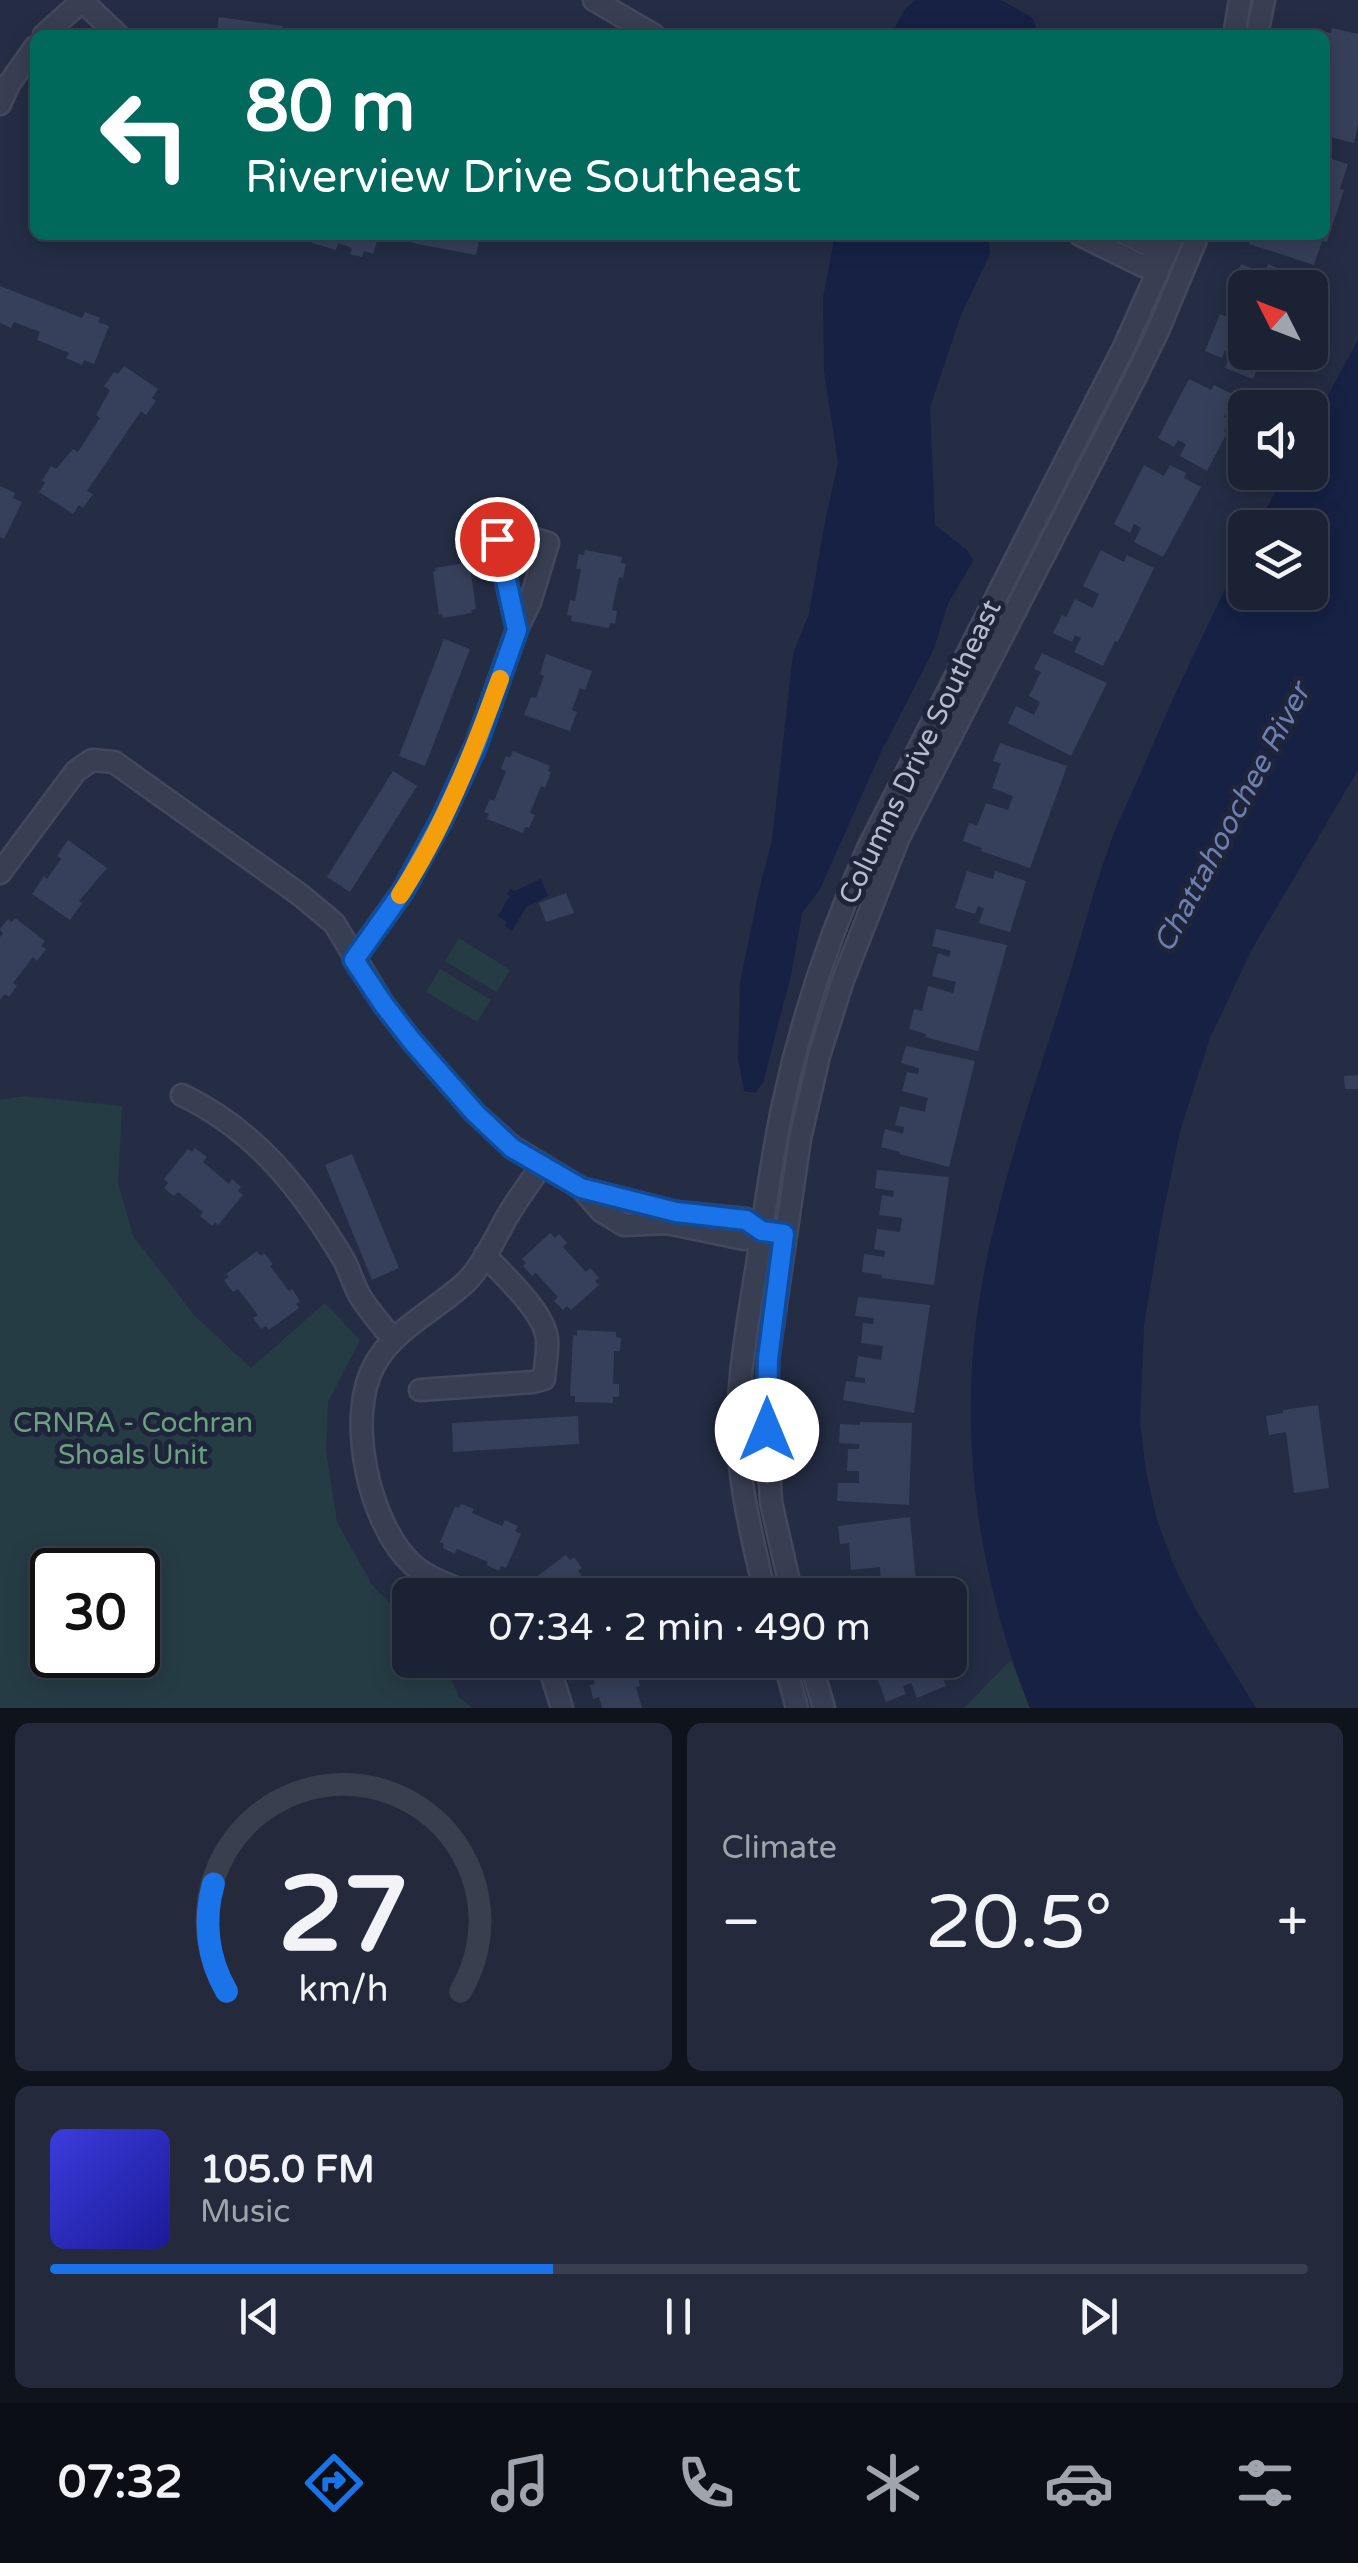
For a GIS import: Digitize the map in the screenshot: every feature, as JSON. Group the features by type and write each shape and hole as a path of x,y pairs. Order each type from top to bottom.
{"street":[{"path":"49,30 82,0 113,30"},
{"path":"594,0 645,30"},
{"path":"1235,30 1240,0"},
{"path":"1258,30 1264,0"},
{"path":"0,104 30,54"},
{"path":"1090,240 1143,266 1156,260 1152,247 1138,240"},
{"name":"Columns Drive Southeast","path":"761,1578 748,1516 739,1438 743,1344 776,1142 795,1054 820,970 851,887 910,764 1123,349 1172,240"},
{"name":"Columns Drive Southeast","path":"788,1578 771,1502 768,1359 800,1139 820,1056 844,980 893,852 1134,380 1196,240"},
{"path":"354,960 403,891 441,821 476,746 517,630"},
{"path":"0,872 76,770 92,760 114,762 300,894 334,923 354,960 403,1029 475,1113 512,1148 581,1188 624,1225 667,1223 744,1238 762,1231 784,1234"},
{"path":"182,1095 214,1111 272,1160 310,1206 348,1267 360,1296 393,1339"},
{"path":"434,1578 395,1546 372,1493 363,1452 362,1415 367,1383 374,1365 393,1339 469,1280 541,1166"},
{"path":"420,1390 544,1379 547,1336 541,1322 485,1255"},
{"path":"553,1678 562,1708"},
{"path":"789,1678 797,1708"},
{"path":"815,1678 824,1708"}],"green space":[{"path":"459,938 510,970 496,992 445,961"},
{"path":"440,969 491,1000 477,1022 426,992"},
{"name":"CRNRA - Cochran Shoals Unit","path":"25,1096 122,1106 118,1183 133,1236 195,1316 251,1368 325,1303 360,1340 328,1402 326,1450 337,1522 372,1585 392,1605 392,1678 451,1678 459,1697 472,1708 0,1708 0,1100"},
{"path":"1011,1660 1030,1708 964,1708"}],"water":[{"path":"916,0 1001,0 1033,18 1037,30 894,30 905,9"},
{"path":"834,240 989,240 990,254 961,315 930,407 935,525 967,550 973,561 948,604 933,651 881,752 820,889 802,913 791,975 763,1083 755,1093 744,1091 738,1058 740,983 772,840 793,654 809,614 838,463 824,371 823,298"},
{"name":"Chattahoochee River","path":"1358,340 1358,770 1252,949 1210,1038 1180,1131 1144,1325 1140,1423 1157,1520 1196,1610 1256,1708 1030,1708 987,1565 973,1466 972,1366 992,1236 1024,1119 1110,844 1228,584 1228,610 1328,610 1328,510 1265,510 1277,490 1328,490 1328,396"},
{"path":"541,879 548,896 526,907 512,931 498,916 510,896 507,894 510,889 515,891"}],"building":[{"path":"219,17 283,26 282,30 217,30"},
{"path":"1332,28 1358,34 1358,124 1354,143 1330,137"},
{"path":"1330,159 1348,164 1340,189 1344,190 1330,233"},
{"path":"377,240 373,254 364,251 362,257 350,254 352,248 338,243 336,250 312,243"},
{"path":"412,240 479,240 476,255 412,243"},
{"path":"1250,240 1328,240 1322,241 1314,265 1249,244"},
{"path":"0,286 82,318 85,312 100,318 98,322 109,326 94,364 84,360 82,365 66,358 69,353 37,340 40,332 14,322 11,328 0,323"},
{"path":"1220,314 1228,317 1228,352 1225,350 1222,358 1205,351"},
{"path":"124,366 158,389 152,398 156,401 146,415 141,411 87,491 93,494 73,514 39,492 45,483 42,481 51,466 56,469 73,449 78,452 100,418 96,415 110,390 104,386"},
{"path":"1230,370 1257,370 1253,379"},
{"path":"1189,379 1211,390 1214,385 1228,392 1224,417 1228,419 1224,431 1227,433 1207,471 1180,456 1186,444 1178,440 1174,447 1158,438"},
{"path":"1144,465 1164,476 1170,465 1201,487 1163,557 1134,542 1141,528 1134,524 1130,533 1114,524"},
{"path":"0,486 15,493 13,498 22,502 4,539 0,537"},
{"path":"585,550 622,557 621,563 626,564 612,610 617,611 615,624 610,623 609,628 571,621 572,616 567,615 570,600 575,601 581,569 576,569 579,554 584,555"},
{"path":"1101,550 1124,562 1127,555 1154,568 1103,666 1074,652 1081,638 1075,635 1072,642 1053,633 1075,599 1093,608 1099,594 1083,586"},
{"path":"465,563 470,566 476,609 443,618 439,615 433,572 435,568"},
{"path":"444,639 470,649 425,766 399,756"},
{"path":"1042,653 1107,683 1071,756 1008,723 1016,706 1034,715 1040,702 1029,696 1041,672 1034,669"},
{"path":"546,654 592,671 585,690 580,688 570,731 524,715 544,676 540,674"},
{"path":"1000,743 1067,766 1030,868 963,841 969,823 977,826 986,803 1008,810 1013,796 992,788 1001,763 993,761"},
{"path":"513,751 550,766 551,772 530,813 535,815 523,833 487,819 489,814 484,812 490,799 494,801 506,771 501,769 506,756 510,758"},
{"path":"393,771 417,786 350,892 327,877"},
{"path":"68,840 107,868 79,901 82,903 70,920 32,894 61,859 57,856"},
{"path":"967,871 993,879 995,871 1026,881 1010,932 979,923 984,908 978,906 975,914 955,908"},
{"path":"566,893 574,913 546,922 539,903"},
{"path":"15,918 45,941 41,946 46,949 37,961 33,957 13,983 17,986 9,997 5,994 0,1000 0,929 8,919 12,922"},
{"path":"936,929 1007,945 978,1051 909,1029 914,1009 922,1011 928,986 953,993 956,982 932,976 938,953 949,957 951,951 932,946"},
{"path":"906,1046 975,1061 949,1167 881,1147 885,1129 903,1134 904,1127 895,1125 900,1106 925,1112 928,1098 902,1091 907,1072 918,1074 919,1068 901,1063"},
{"path":"1358,1075 1358,1089 1345,1089 1344,1076"},
{"path":"195,1148 207,1157 203,1162 229,1184 232,1179 241,1187 238,1191 243,1195 218,1225 215,1222 212,1226 200,1216 203,1212 178,1192 174,1196 164,1188 168,1183 164,1179 188,1149 192,1152"},
{"path":"352,1154 399,1268 372,1280 325,1165"},
{"path":"877,1170 949,1177 934,1285 862,1272 864,1254 884,1257 885,1251 874,1249 877,1229 900,1232 902,1218 879,1215 882,1195 893,1197 894,1191 875,1188"},
{"path":"550,1233 555,1238 559,1234 567,1243 563,1247 586,1272 590,1268 599,1278 595,1281 599,1285 571,1310 567,1306 563,1310 554,1301 558,1297 536,1273 532,1276 523,1266 526,1263 522,1259"},
{"path":"257,1251 261,1256 264,1253 300,1301 296,1304 299,1308 269,1330 266,1326 261,1329 253,1318 258,1315 238,1289 233,1292 224,1280 229,1277 226,1274"},
{"path":"858,1297 930,1305 914,1413 843,1400 846,1381 865,1383 865,1378 855,1377 858,1356 881,1360 883,1346 861,1343 863,1323 873,1324 874,1318 855,1316"},
{"path":"577,1330 616,1332 616,1337 621,1338 620,1351 614,1351 613,1384 619,1384 619,1397 613,1397 613,1403 575,1402 575,1396 570,1396 573,1335 577,1336"},
{"path":"1318,1405 1329,1488 1294,1493 1286,1432 1269,1435 1266,1416"},
{"path":"578,1416 579,1444 453,1452 452,1423"},
{"path":"912,1423 909,1505 837,1501 838,1483 859,1483 859,1471 847,1471 848,1449 859,1449 859,1444 839,1443 840,1424"},
{"path":"461,1504 502,1526 505,1520 518,1526 515,1531 521,1534 506,1568 501,1566 499,1571 457,1549 455,1554 443,1548 440,1542 455,1507"},
{"path":"910,1517 915,1578 881,1578 880,1567 851,1570 849,1543 840,1544 838,1526"},
{"path":"566,1555 570,1560 574,1557 582,1568 578,1571 583,1578 537,1578"},
{"path":"638,1678 640,1686 636,1687 642,1708 602,1708 599,1697 593,1699 593,1679"},
{"path":"877,1678 943,1678 946,1686 917,1698 911,1683 903,1686 906,1694 886,1702"}],"slow traffic":[{"path":"400,895 476,746 500,679"}],"route":[{"path":"497,539 517,630 476,746 441,821 403,891 354,960 412,1041 475,1113 512,1148 581,1188 676,1212 746,1220 762,1231 784,1234 768,1359 767,1430"}]}
